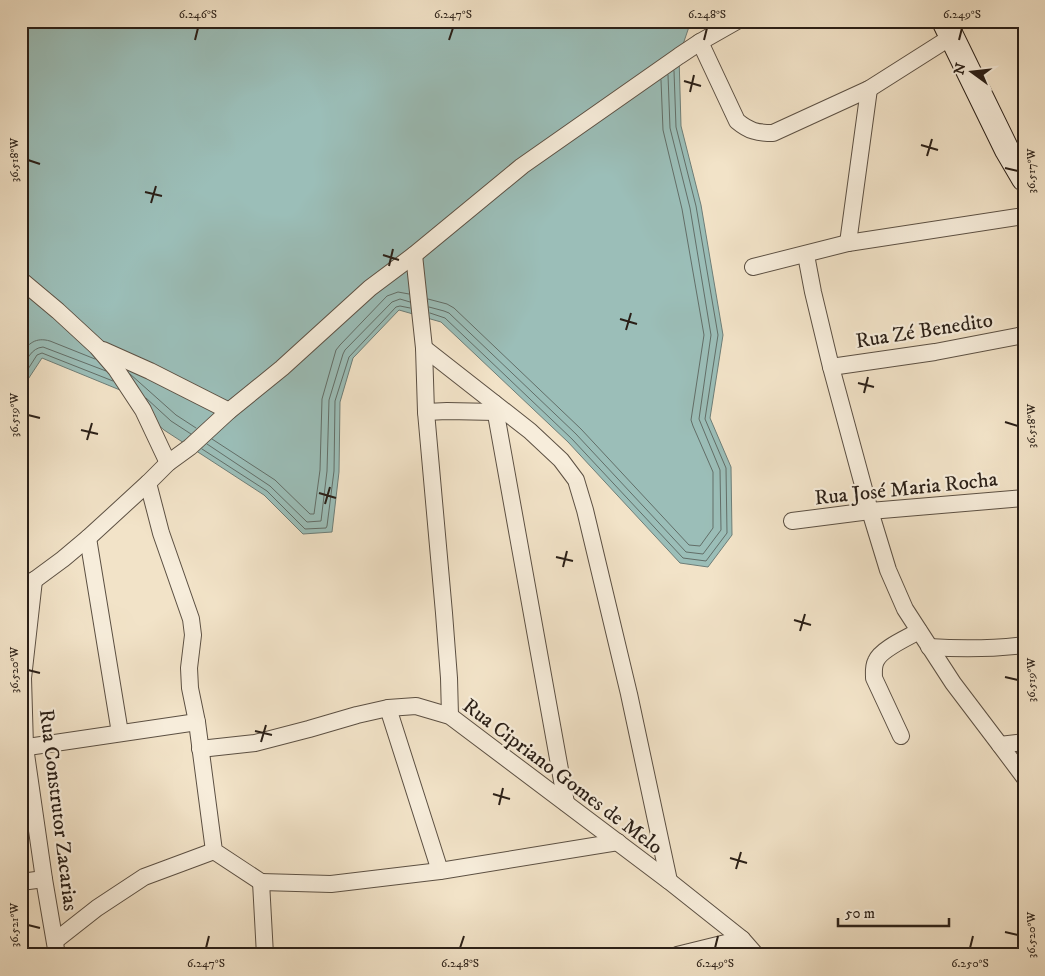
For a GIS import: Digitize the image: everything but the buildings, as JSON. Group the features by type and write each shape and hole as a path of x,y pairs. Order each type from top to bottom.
{"main road":[{"path":"948,29 1007,150 1024,179"}],"street":[{"path":"28,585 88,538 148,484 168,463 190,447 229,411 282,368 370,288 414,255 522,166 679,56 738,21"},
{"path":"700,42 737,121 745,127 760,133 773,133 869,89 948,29"},
{"path":"848,243 869,89"},
{"path":"754,267 848,243 1024,216"},
{"path":"806,254 831,367 888,570 905,609 929,647 953,683 1024,777"},
{"path":"414,255 424,348 426,412 450,716"},
{"path":"21,280 58,311 116,369 143,410 168,463"},
{"name":"Rua Zé Benedito","path":"831,367 935,352 1024,334"},
{"path":"96,348 150,371 229,411"},
{"path":"424,348 495,407 530,431 561,460 576,480 629,694 669,881"},
{"path":"426,412 495,407"},
{"path":"495,407 566,803"},
{"path":"148,484 161,533 191,619 190,688 214,851 261,882 331,884 440,871 618,842"},
{"name":"Rua José Maria Rocha","path":"792,521 870,510 1024,498"},
{"path":"88,538 120,733"},
{"name":"Rua Construtor Zacarias","path":"28,585 23,678 23,748 56,948"},
{"path":"901,736 874,678 874,668 881,653 919,631"},
{"path":"929,647 957,649 1024,645"},
{"name":"Rua Cipriano Gomes de Melo","path":"200,749 255,743 388,708 416,706 450,716 669,881 742,939 756,955"},
{"path":"388,708 440,871"},
{"path":"23,748 196,722"},
{"path":"1000,744 1024,742"},
{"path":"56,948 97,908 144,878 214,851"},
{"path":"21,882 44,879"},
{"path":"261,882 266,955"},
{"path":"677,955 742,939"}],"water":[{"path":"21,21 691,21 679,56 681,126 701,205 723,335 710,418 731,467 732,535 708,567 680,563 568,442 441,322 399,310 353,358 340,402 339,472 332,532 303,534 264,495 164,430 120,390 42,358 21,390"}]}
